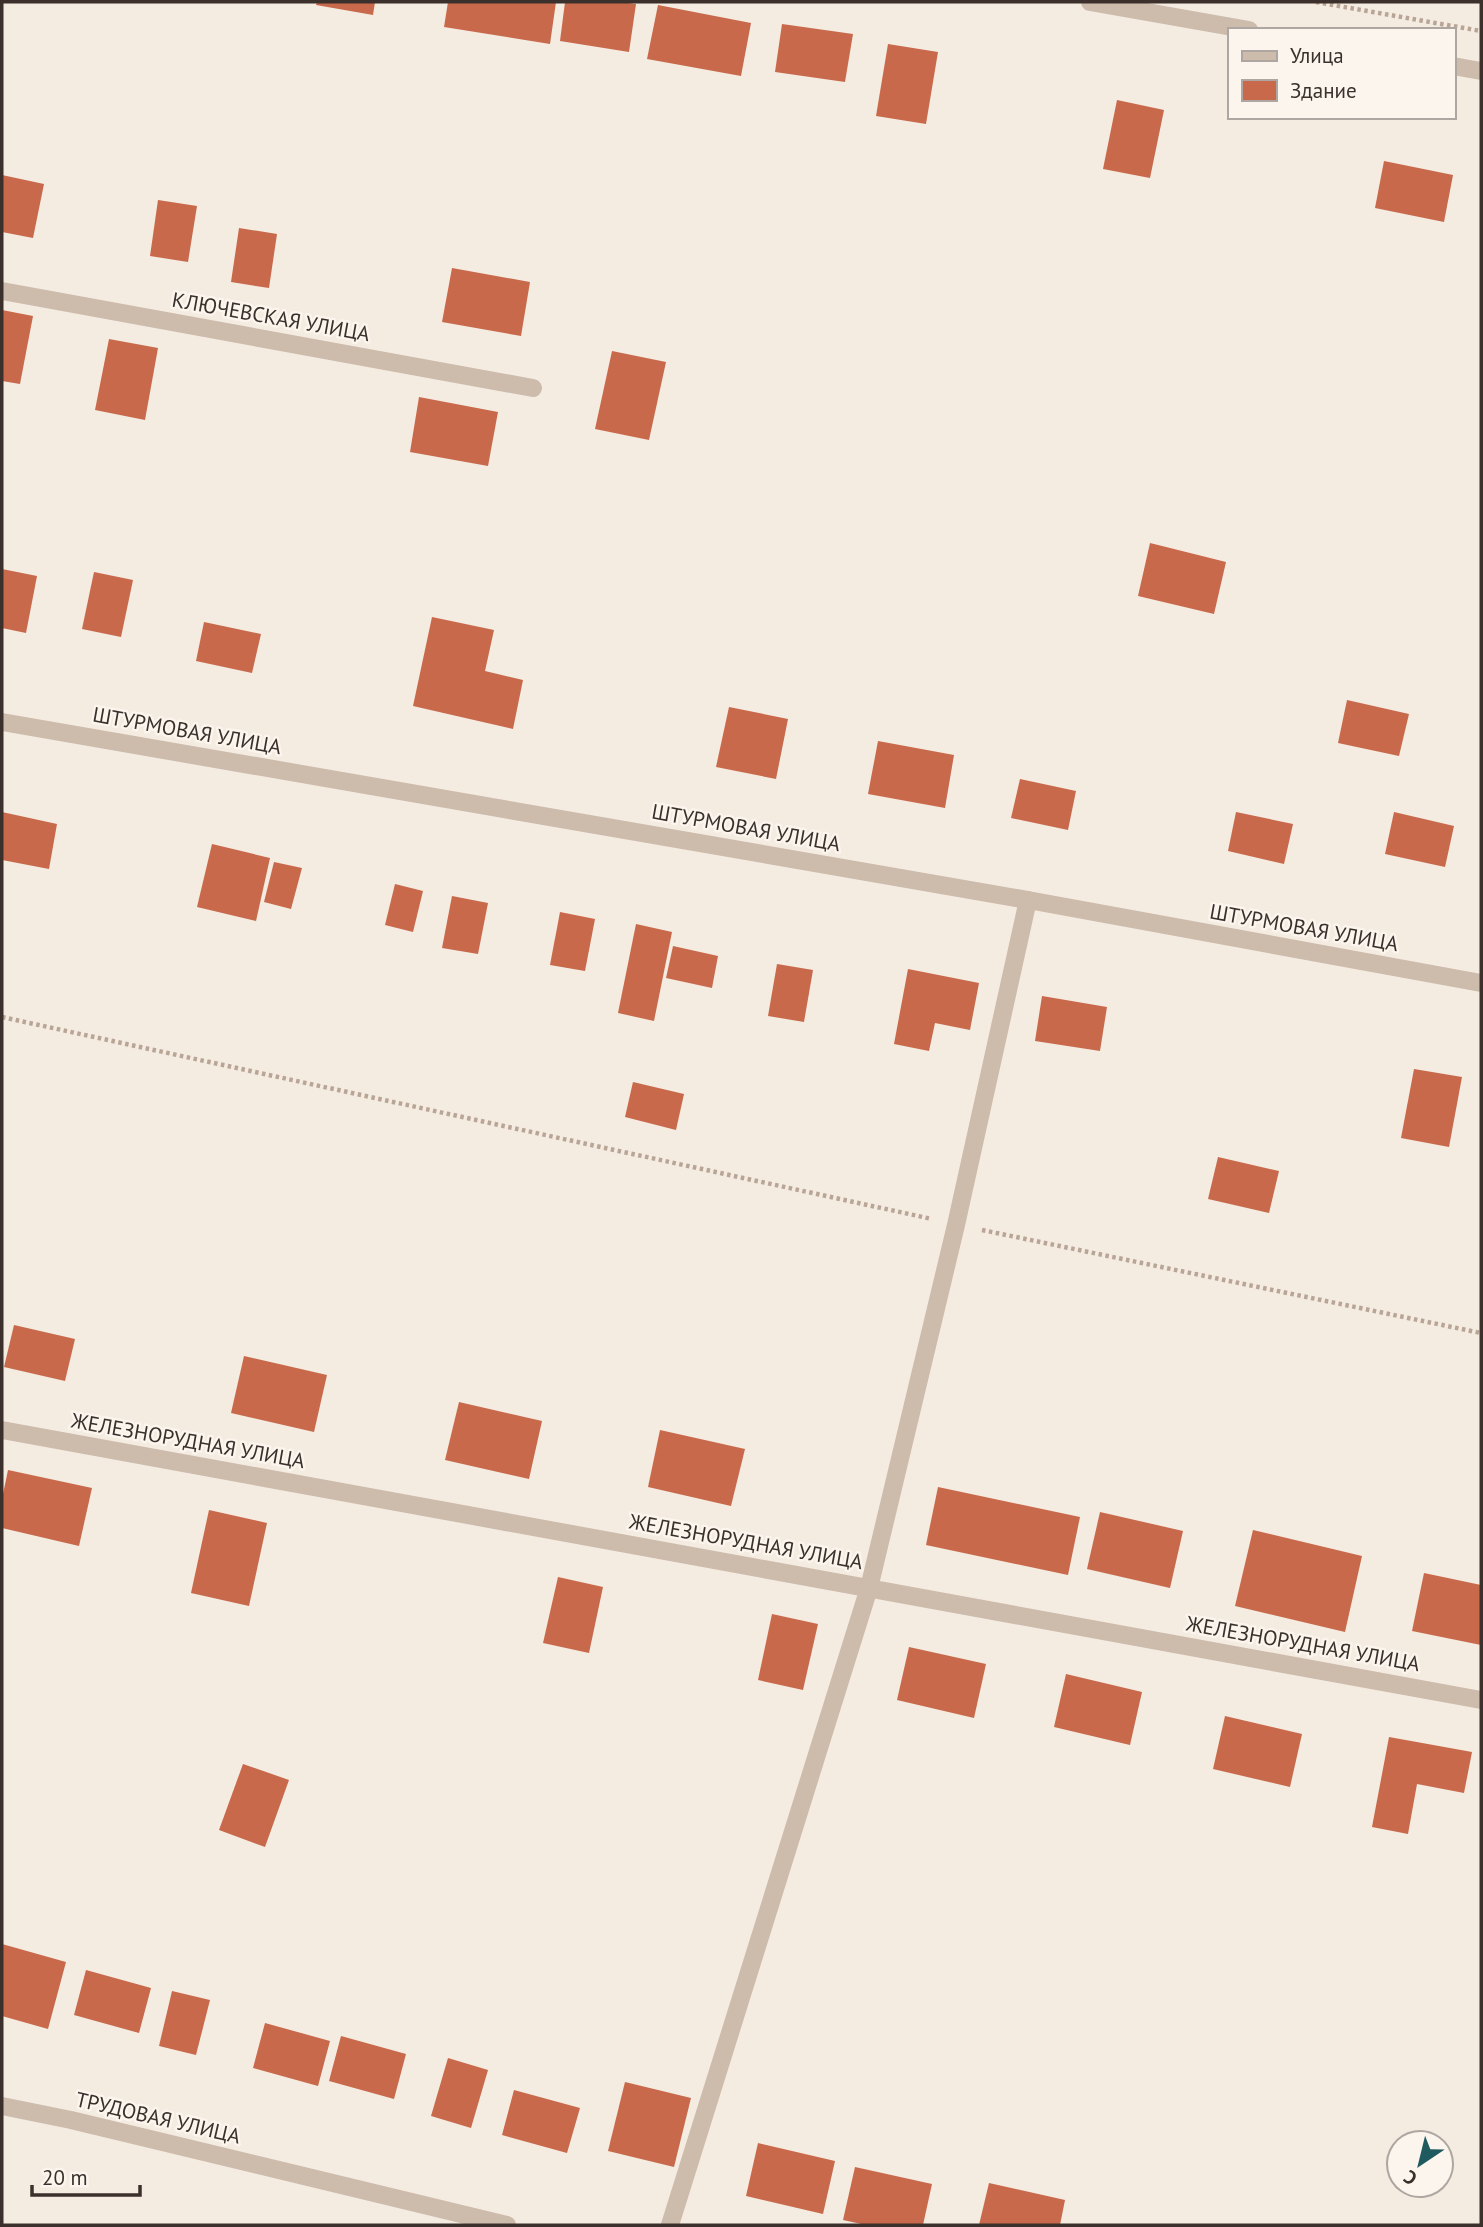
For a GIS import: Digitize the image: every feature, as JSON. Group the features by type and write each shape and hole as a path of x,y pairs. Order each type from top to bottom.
{"street":[{"path":"1090,2 1238,28"},
{"path":"1455,66 1481,71"},
{"name":"КЛЮЧЕВСКАЯ УЛИЦА","path":"2,291 533,388"},
{"name":"ШТУРМОВАЯ УЛИЦА","path":"2,722 1028,900 1481,983"},
{"path":"670,2225 869,1588 956,1225 1028,900"},
{"name":"ЖЕЛЕЗНОРУДНАЯ УЛИЦА","path":"2,1430 1481,1700"},
{"name":"ТРУДОВАЯ УЛИЦА","path":"2,2106 71,2120 507,2225"}],"path":[{"path":"1316,2 1481,31"},
{"path":"2,1017 956,1225 1481,1333"}],"building":[{"path":"317,2 375,2 373,15 316,5"},
{"path":"448,2 556,2 550,44 444,27"},
{"path":"565,2 636,4 629,52 560,41"},
{"path":"658,5 751,23 741,76 647,59"},
{"path":"782,24 853,34 845,82 775,72"},
{"path":"888,44 938,52 926,124 876,116"},
{"path":"1117,100 1164,110 1150,178 1103,169"},
{"path":"1384,161 1453,175 1444,222 1375,208"},
{"path":"2,175 44,184 33,238 2,232"},
{"path":"158,200 197,206 188,262 150,256"},
{"path":"239,228 277,234 269,288 231,282"},
{"path":"452,268 530,282 521,336 442,322"},
{"path":"2,310 33,316 20,384 2,381"},
{"path":"109,339 158,348 145,420 95,410"},
{"path":"612,351 666,362 649,440 595,429"},
{"path":"419,397 498,412 488,466 410,452"},
{"path":"1150,543 1226,562 1214,614 1138,596"},
{"path":"2,569 37,576 26,633 2,628"},
{"path":"94,572 133,580 121,637 82,629"},
{"path":"432,617 494,630 485,671 523,680 513,729 413,706"},
{"path":"204,622 261,634 252,673 196,661"},
{"path":"1347,700 1409,714 1399,756 1338,743"},
{"path":"729,707 788,719 776,779 716,767"},
{"path":"878,741 954,755 945,808 868,794"},
{"path":"1020,779 1076,791 1068,830 1011,818"},
{"path":"2,812 57,824 49,869 2,860"},
{"path":"1236,812 1293,824 1284,864 1228,851"},
{"path":"1394,812 1454,826 1445,867 1385,854"},
{"path":"212,844 270,858 256,921 197,907"},
{"path":"274,862 302,868 291,909 264,902"},
{"path":"395,884 423,891 413,932 385,925"},
{"path":"452,896 488,903 478,954 442,948"},
{"path":"560,912 595,919 585,971 550,965"},
{"path":"636,924 672,932 654,1021 618,1013"},
{"path":"673,946 718,956 712,988 666,978"},
{"path":"777,964 813,970 804,1022 768,1016"},
{"path":"908,969 979,983 970,1030 935,1023 929,1051 894,1044"},
{"path":"1042,996 1107,1007 1100,1051 1035,1041"},
{"path":"1414,1069 1462,1077 1449,1147 1401,1138"},
{"path":"633,1082 684,1094 676,1130 625,1117"},
{"path":"1218,1157 1279,1171 1269,1213 1208,1199"},
{"path":"14,1325 75,1339 65,1381 4,1367"},
{"path":"244,1356 327,1375 314,1432 231,1413"},
{"path":"459,1402 542,1421 529,1479 445,1460"},
{"path":"660,1430 745,1449 731,1506 648,1487"},
{"path":"8,1470 92,1488 79,1546 2,1528 2,1499"},
{"path":"938,1487 1080,1517 1068,1575 926,1545"},
{"path":"209,1510 267,1523 249,1606 191,1593"},
{"path":"1100,1512 1183,1531 1170,1588 1087,1569"},
{"path":"1253,1530 1362,1556 1345,1632 1235,1606"},
{"path":"1424,1573 1481,1585 1481,1645 1412,1631"},
{"path":"558,1577 603,1587 589,1653 543,1643"},
{"path":"772,1614 818,1624 803,1690 758,1680"},
{"path":"909,1647 986,1664 974,1718 897,1700"},
{"path":"1066,1674 1142,1692 1130,1745 1054,1727"},
{"path":"1225,1716 1302,1734 1290,1787 1213,1769"},
{"path":"1389,1737 1472,1752 1464,1793 1417,1784 1408,1834 1372,1827"},
{"path":"243,1764 289,1780 265,1847 219,1830"},
{"path":"2,1944 66,1962 48,2029 2,2016"},
{"path":"86,1970 151,1988 139,2033 74,2015"},
{"path":"172,1991 210,2000 196,2055 159,2046"},
{"path":"265,2023 330,2041 318,2086 253,2068"},
{"path":"341,2036 406,2054 394,2099 329,2081"},
{"path":"448,2058 488,2070 471,2128 431,2116"},
{"path":"625,2082 691,2098 674,2167 608,2151"},
{"path":"514,2090 580,2108 567,2153 502,2135"},
{"path":"758,2143 835,2161 823,2214 746,2196"},
{"path":"855,2167 932,2184 923,2225 866,2225 843,2220"},
{"path":"989,2183 1065,2200 1060,2225 979,2225"}]}
